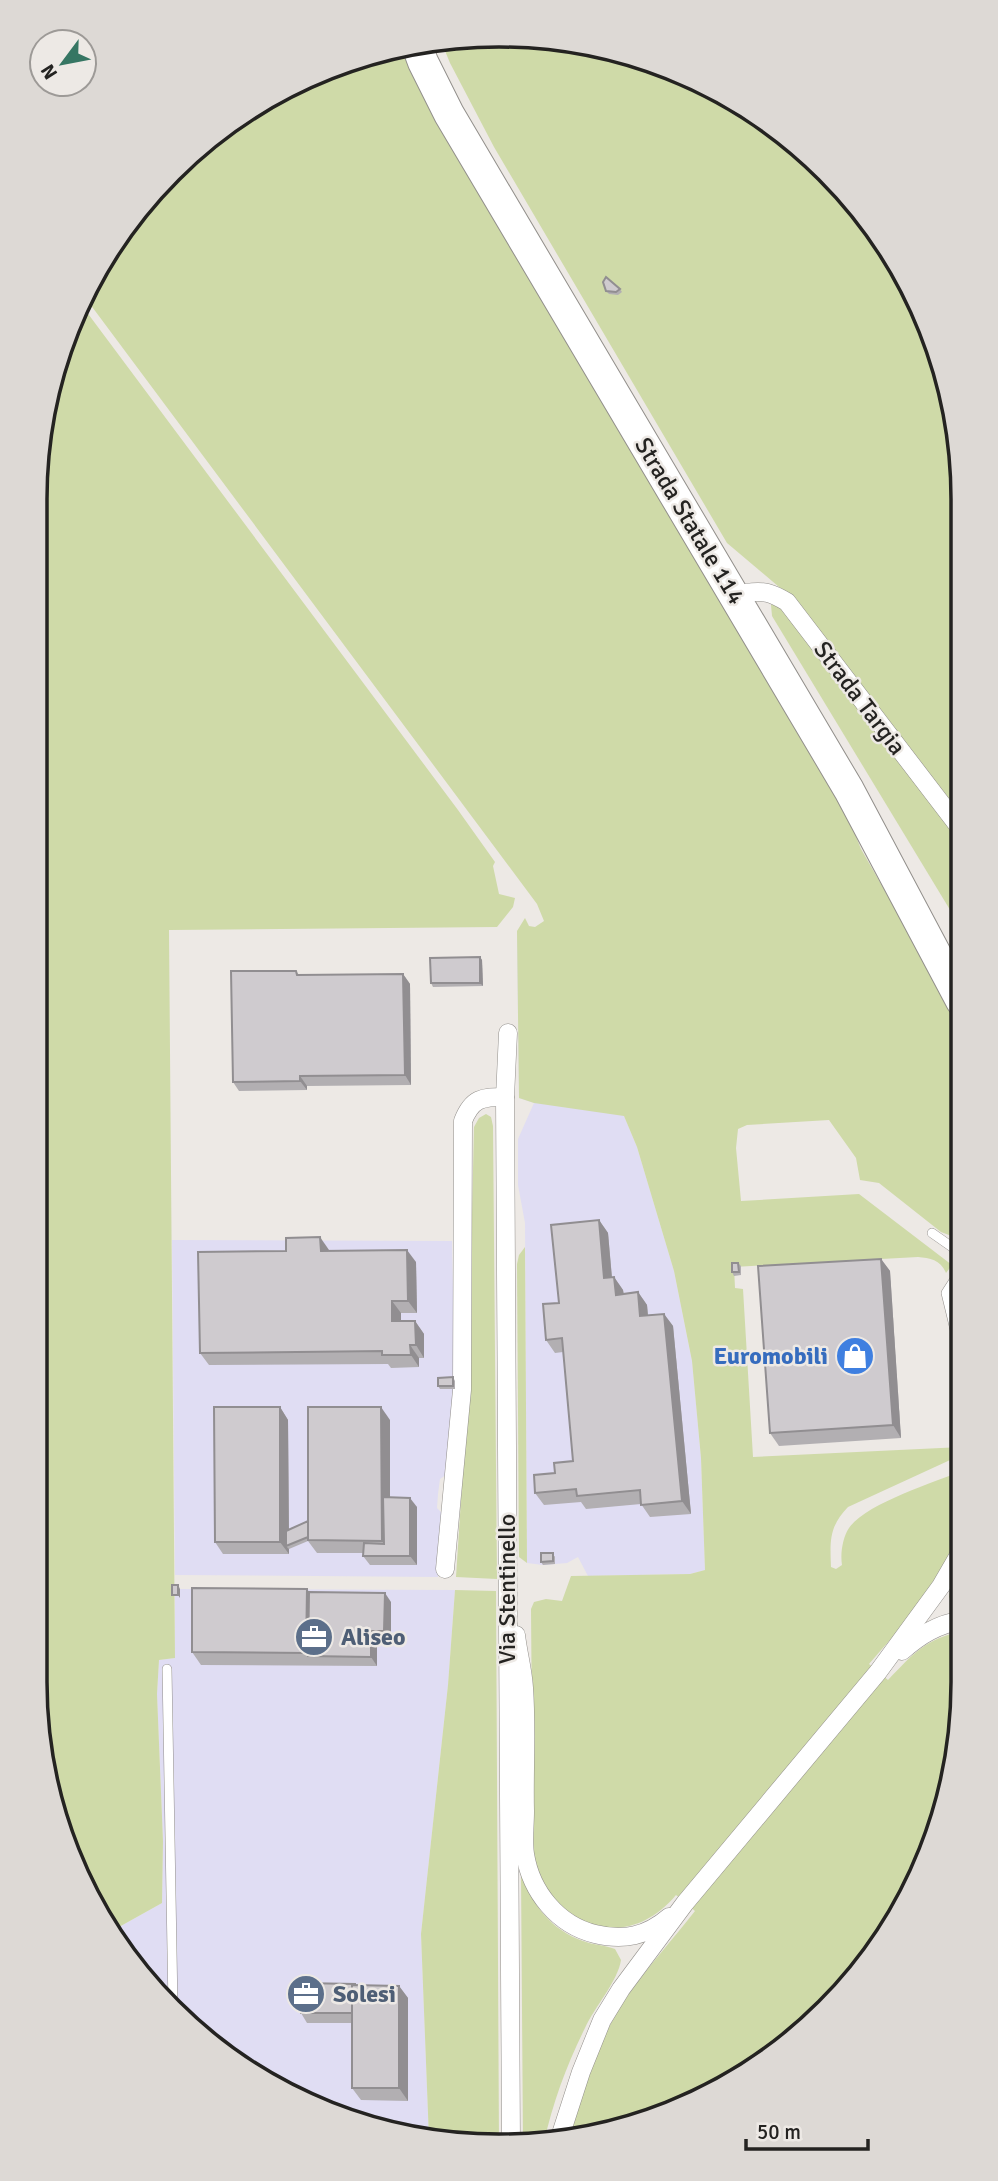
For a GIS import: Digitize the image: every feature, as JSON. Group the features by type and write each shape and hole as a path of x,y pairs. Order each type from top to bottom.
{"main road":[{"name":"Strada Statale 114","path":"435,52 452,89 951,940"},
{"name":"Strada Statale 114","path":"420,54 456,126 849,790 951,982"}],"street":[{"name":"Strada Targia","path":"746,593 763,590 773,593 787,603 951,816"},
{"name":"Via Stentinello","path":"508,1033 505,1097 511,2134"},
{"path":"445,1569 462,1390 463,1121 469,1107 485,1097 505,1097"},
{"path":"562,2129 602,2020 621,1989 685,1903 878,1672 941,1586 951,1568"},
{"path":"507,1579 524,1687 525,1854 540,1894 553,1911 568,1923 583,1931 621,1938 644,1934 685,1903"},
{"path":"878,1672 918,1637 951,1623"}],"lane":[{"path":"932,1233 951,1246"},
{"path":"951,1285 946,1293 951,1314"},
{"path":"167,1669 173,1994"}],"shaded area":[{"path":"517,931 624,1116 637,1147 674,1271 692,1361 701,1458 705,1570 690,1574 588,1576 578,1557 567,1563 527,1563 525,1223 518,1185 518,1139 534,1103 519,1098"},
{"path":"172,1240 452,1241 455,1389 447,1474 440,1479 438,1494 437,1508 444,1515 438,1577 175,1575"},
{"path":"175,1589 455,1590 448,1685 421,1934 429,2128 354,2110 299,2087 248,2058 201,2022 159,1980 119,1927 162,1903 163,1841 157,1694 159,1660 175,1658"}],"green space":[{"path":"529,48 587,56 644,71 672,82 750,123 797,159 839,201 875,248 904,299 927,354 947,440 951,499 951,802 792,598 727,543 494,147 445,50"},
{"path":"412,56 836,787 861,849 951,1006 951,1236 941,1232 879,1183 860,1180 856,1158 829,1120 747,1125 738,1129 736,1148 741,1201 859,1194 951,1264 946,1273 938,1262 918,1257 734,1267 735,1288 743,1289 753,1457 951,1448 951,1460 848,1507 837,1521 831,1541 831,1567 836,1569 842,1565 845,1536 857,1519 885,1502 951,1475 951,1553 921,1601 869,1664 888,1680 921,1648 951,1634 947,1741 927,1827 904,1882 875,1933 839,1980 797,2022 750,2058 699,2087 644,2110 572,2128 586,2081 610,2025 639,1981 695,1911 676,1895 656,1914 634,1925 612,1928 591,1924 571,1914 554,1898 541,1877 533,1852 531,1609 534,1602 546,1599 562,1601 571,1576 690,1574 705,1570 701,1458 692,1361 674,1271 637,1147 624,1116 534,1103 519,1098 517,931 525,918 529,926 535,927 544,921 537,904 91,306 123,248 159,201 201,159 224,141 248,123 299,94 354,71"},
{"path":"88,313 495,862 493,866 499,894 515,898 513,907 497,927 169,930 175,1658 159,1660 157,1694 163,1841 162,1903 119,1927 108,1908 71,1827 56,1770 48,1712 47,499 56,411 71,354"},
{"path":"776,601 789,613 951,825 951,911 772,616 771,605"},
{"path":"486,1114 491,1117 493,1126 497,1579 456,1577 468,1391 474,1127 479,1118"},
{"path":"525,1247 527,1563 519,1557 517,1264"},
{"path":"455,1590 496,1591 499,2134 429,2128 421,1934 448,1685"},
{"path":"521,1874 531,1896 552,1923 583,1941 615,1949 621,1960 611,1985 589,2020 572,2055 547,2131 523,2133"}],"building":[{"path":"606,277 620,289 616,292 606,291 603,282"},
{"path":"480,957 480,983 431,983 430,958"},
{"path":"231,971 296,971 297,975 403,974 405,1075 300,1076 300,1081 233,1082"},
{"path":"599,1220 604,1278 614,1277 616,1295 638,1292 640,1316 664,1314 682,1501 641,1505 640,1490 577,1496 576,1489 535,1493 534,1475 555,1473 554,1463 573,1461 562,1338 546,1340 543,1304 559,1303 551,1225"},
{"path":"320,1237 321,1251 407,1250 408,1301 392,1301 392,1321 415,1321 416,1345 410,1345 411,1355 382,1355 382,1351 200,1353 198,1252 286,1251 286,1238"},
{"path":"881,1259 893,1425 770,1433 758,1266"},
{"path":"732,1263 738,1263 739,1272 732,1272"},
{"path":"453,1377 453,1386 438,1386 438,1378"},
{"path":"214,1407 280,1407 280,1542 215,1542"},
{"path":"308,1407 381,1407 382,1541 308,1540"},
{"path":"383,1497 410,1498 410,1556 363,1556 364,1543 384,1544"},
{"path":"308,1521 308,1537 286,1546 286,1531"},
{"path":"541,1553 553,1553 553,1561 541,1562"},
{"path":"172,1585 178,1585 178,1595 172,1595"},
{"path":"192,1588 307,1589 306,1653 192,1652"},
{"path":"309,1592 385,1593 384,1631 371,1631 371,1657 308,1656"},
{"path":"301,1983 355,1984 352,1985 352,2013 301,2013"},
{"path":"352,1985 399,1986 399,2088 352,2088"}],"place":[{"name":"Euromobili","path":"855,1356"},
{"name":"Aliseo","path":"314,1637"},
{"name":"Solesi","path":"306,1994"}]}
